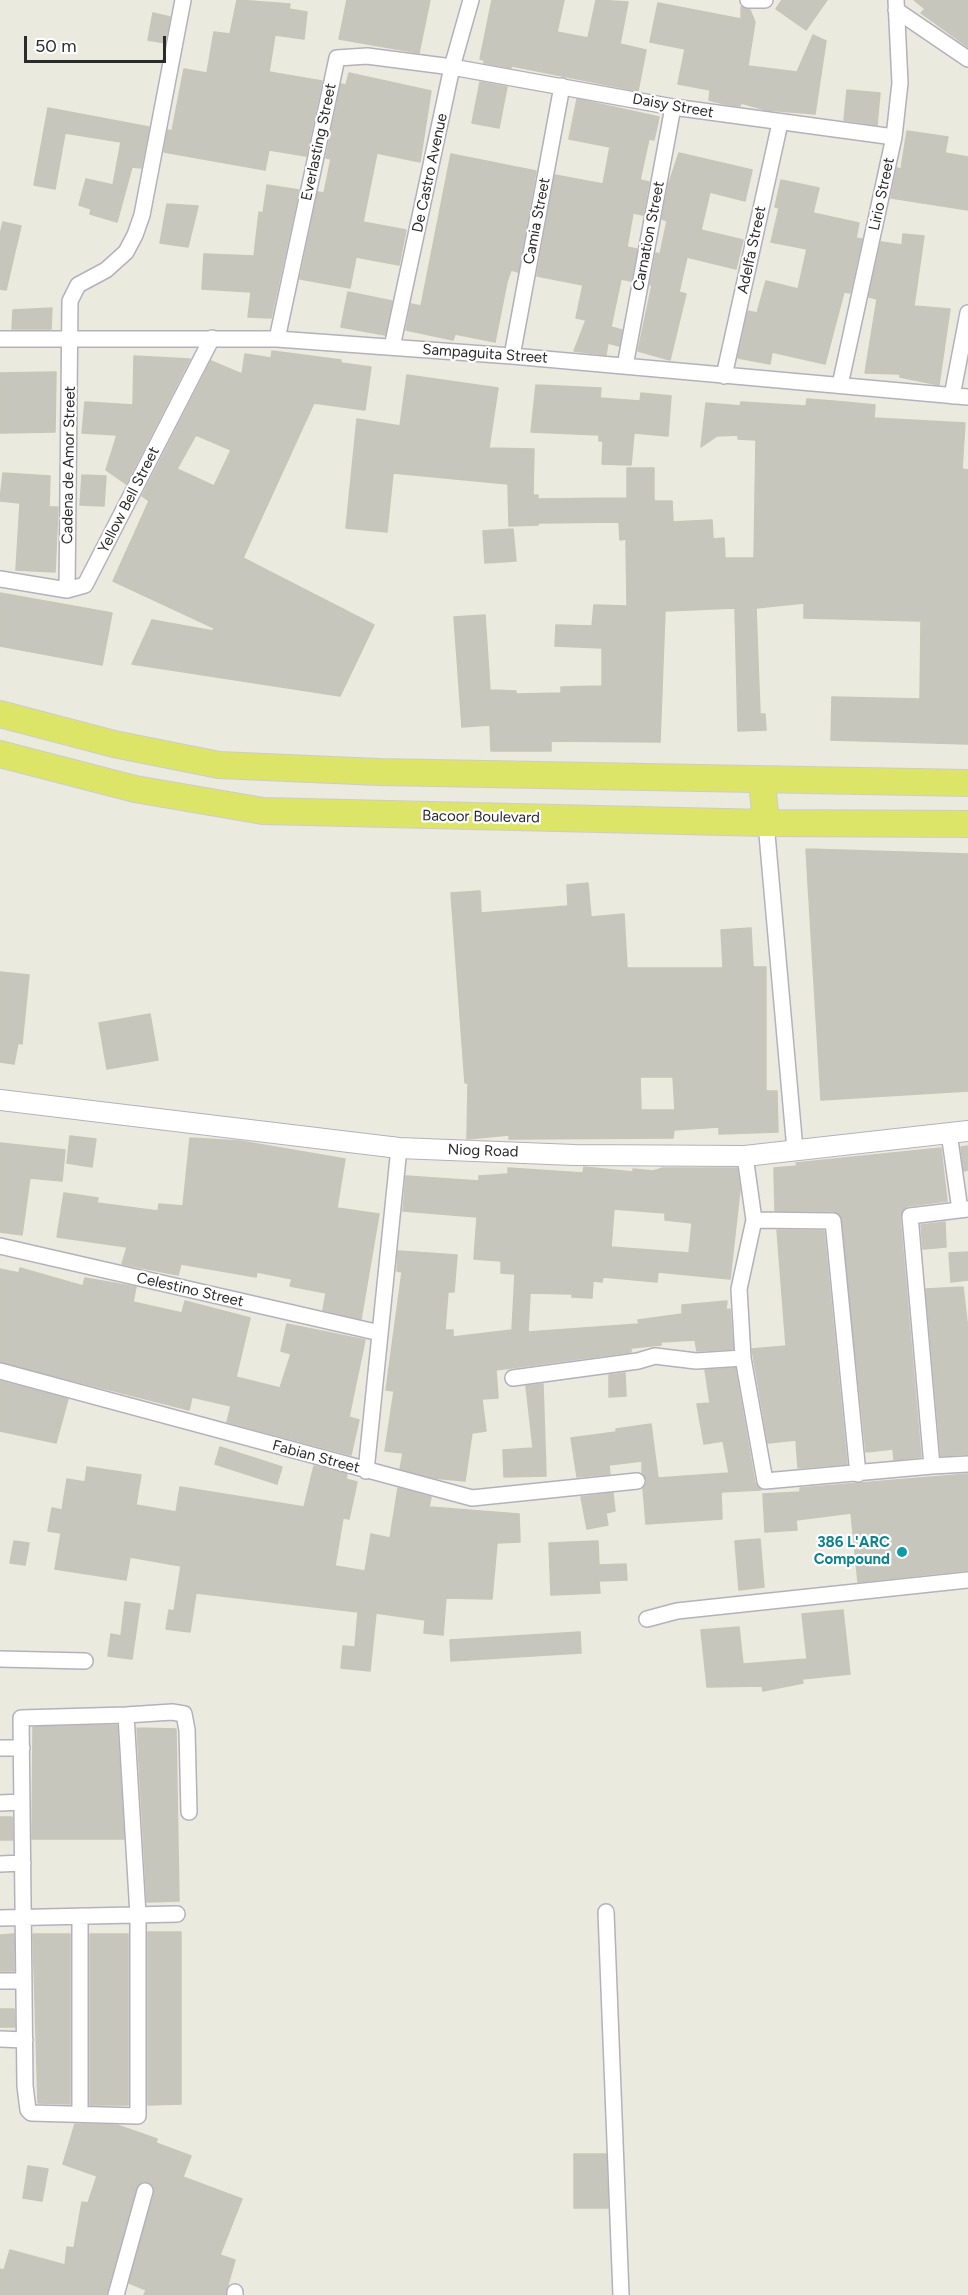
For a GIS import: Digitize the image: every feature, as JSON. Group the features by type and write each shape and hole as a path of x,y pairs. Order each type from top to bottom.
{"main road":[{"path":"0,714 114,744 219,765 311,771 968,783"},
{"name":"Bacoor Boulevard","path":"0,754 135,789 263,811 766,823 968,824"},
{"path":"762,781 766,823"}],"street":[{"name":"Cadena de Amor Street","path":"67,590 70,301 78,285 106,270 126,252 142,215 183,0"},
{"name":"De Castro Avenue","path":"393,347 452,68 471,0"},
{"path":"748,0 765,0"},
{"path":"896,5 968,59"},
{"name":"Lirio Street","path":"840,385 894,137 900,83 896,5"},
{"name":"Everlasting Street","path":"278,339 337,58 366,56 452,68"},
{"name":"Daisy Street","path":"452,68 673,107 894,137"},
{"name":"Camia Street","path":"512,356 562,86"},
{"name":"Carnation Street","path":"625,366 673,107"},
{"name":"Adelfa Street","path":"724,376 780,123"},
{"path":"952,396 968,313"},
{"name":"Yellow Bell Street","path":"67,590 85,585 212,338"},
{"name":"Sampaguita Street","path":"0,339 278,339 512,356 968,397"},
{"path":"0,579 67,590"},
{"path":"766,823 795,1150"},
{"name":"Niog Road","path":"0,1100 399,1148 574,1155 745,1156 959,1132"},
{"path":"932,1466 910,1216 964,1209 959,1132"},
{"path":"366,1471 399,1148"},
{"path":"745,1156 754,1220 739,1289 743,1358 765,1481 968,1464"},
{"path":"754,1220 833,1221 858,1474"},
{"name":"Celestino Street","path":"0,1246 380,1333"},
{"path":"513,1378 638,1361 655,1356 696,1360 743,1358"},
{"name":"Fabian Street","path":"0,1371 472,1498 637,1481"},
{"path":"647,1619 677,1611 968,1580"},
{"path":"0,1659 85,1661"},
{"path":"126,1715 138,1915 138,2116 28,2112 25,2086 21,1718 172,1712 184,1714 187,1730 189,1812"},
{"path":"0,1748 22,1748"},
{"path":"0,1803 22,1802"},
{"path":"0,1864 23,1863"},
{"path":"606,1912 621,2295"},
{"path":"0,1918 177,1914"},
{"path":"80,1916 80,2114"},
{"path":"0,1981 24,1981"},
{"path":"0,2039 25,2040"},
{"path":"116,2295 145,2191"}],"building":[{"path":"237,0 290,4 289,9 307,12 304,39 275,35 269,72 322,81 306,156 269,150 265,170 164,152 168,130 172,131 184,69 207,73 214,32 230,34"},
{"path":"347,0 430,0 419,53 339,39"},
{"path":"492,0 564,0 557,32 588,38 596,0 628,2 620,44 646,50 638,91 512,66 511,68 484,63 484,60 480,59"},
{"path":"782,0 827,0 806,30 776,9"},
{"path":"914,0 968,0 968,47 921,13 925,9"},
{"path":"658,3 741,19 741,7 750,10 755,22 748,66 797,72 813,35 826,41 815,114 766,110 741,103 740,106 724,104 709,100 710,90 678,84 685,49 650,42"},
{"path":"153,13 170,17 165,43 148,40"},
{"path":"349,73 431,91 420,162 377,153 363,222 406,230 399,265 356,257 350,288 300,279 318,192 324,193 331,159 326,158 341,84 346,85"},
{"path":"480,82 507,87 499,128 472,123"},
{"path":"847,90 880,93 877,125 844,120"},
{"path":"577,99 659,117 654,140 649,139 640,180 649,182 643,215 633,213 627,247 637,249 631,281 621,279 611,327 622,330 619,346 608,343 606,355 574,351 586,320 576,318 583,285 537,276 555,175 603,184 610,147 569,139"},
{"path":"48,108 149,127 141,168 132,167 117,222 90,214 91,209 79,205 86,179 113,185 121,142 65,133 55,189 34,185"},
{"path":"907,131 948,137 945,153 968,157 968,210 891,198 897,168 901,169"},
{"path":"679,153 752,170 745,201 710,192 701,230 743,240 736,269 687,257 679,292 686,294 670,360 638,351 652,285 650,285 656,253 660,254 667,221 662,219 668,186"},
{"path":"451,154 536,171 518,272 511,270 507,282 495,342 455,334 453,340 406,330 411,304 421,306"},
{"path":"781,180 819,188 813,213 859,223 856,238 862,239 850,293 844,292 825,364 772,352 770,364 738,358 748,311 757,313 766,281 798,289 807,249 771,242 779,208 775,207"},
{"path":"267,185 299,190 271,318 248,317 251,292 202,289 204,254 254,256 259,212 263,213"},
{"path":"167,204 198,206 188,247 160,243"},
{"path":"3,222 21,226 6,290 0,289 0,235"},
{"path":"903,234 924,236 914,306 950,309 939,385 900,377 900,374 865,373 877,299 869,297 881,242 902,245"},
{"path":"348,292 392,301 385,335 341,327"},
{"path":"52,308 51,329 12,329 13,310"},
{"path":"272,351 341,360 341,363 371,367 365,410 314,403 243,558 374,625 340,696 132,664 152,620 213,631 214,628 113,581 149,501 142,496 211,361 242,374 245,354 271,358","holes":["196,435 231,450 214,486 177,469"]},
{"path":"134,356 190,359 126,484 106,470 117,435 82,433 85,402 133,405"},
{"path":"56,372 55,432 0,433 0,373"},
{"path":"407,375 498,388 489,448 534,449 533,495 538,495 538,499 627,498 627,468 654,468 654,501 672,501 673,522 712,520 713,539 724,538 725,558 754,558 756,440 738,439 738,435 717,436 701,447 706,403 740,406 741,402 806,406 807,399 875,405 874,418 965,423 962,469 968,470 968,744 831,740 832,697 920,699 921,621 804,618 804,603 756,608 760,714 765,714 766,730 738,731 735,608 665,611 660,742 551,741 551,751 491,751 490,725 462,727 454,617 485,615 490,690 516,691 516,694 561,693 561,687 602,686 602,648 555,646 556,625 592,626 594,605 627,606 626,539 620,540 619,522 538,523 538,525 509,526 508,484 393,473 387,532 346,528 357,419 400,426"},
{"path":"536,385 601,388 600,398 640,401 641,393 671,396 668,436 634,433 631,465 602,464 603,441 599,441 599,435 531,432"},
{"path":"3,473 50,476 49,507 58,507 55,572 16,570 20,503 0,501"},
{"path":"82,475 106,476 104,506 80,505"},
{"path":"513,529 516,561 485,563 483,531"},
{"path":"0,593 112,613 102,665 0,646"},
{"path":"806,849 968,854 968,1091 821,1100"},
{"path":"588,883 591,917 624,914 627,968 723,968 721,930 751,928 753,967 766,967 766,1091 777,1091 778,1132 719,1134 719,1127 674,1130 673,1138 509,1139 509,1135 467,1139 468,1083 465,1083 451,893 480,891 481,913 568,906 567,885","holes":["640,1077 673,1077 675,1110 641,1110"]},
{"path":"0,972 29,975 22,1044 18,1043 14,1064 0,1062"},
{"path":"150,1014 158,1060 107,1069 99,1023"},
{"path":"70,1136 96,1139 92,1167 67,1163"},
{"path":"190,1138 240,1141 345,1159 337,1208 379,1214 361,1319 323,1310 326,1293 290,1286 292,1279 257,1272 256,1277 181,1264 178,1275 122,1264 127,1247 57,1237 64,1193 98,1198 97,1203 158,1211 159,1204 183,1206"},
{"path":"0,1143 65,1150 62,1181 30,1178 22,1235 0,1232"},
{"path":"968,1146 968,1170 964,1171 961,1147"},
{"path":"941,1148 947,1201 908,1206 900,1216 921,1457 894,1460 893,1449 866,1452 841,1216 833,1211 775,1211 774,1168 797,1166 796,1163"},
{"path":"584,1167 633,1172 633,1169 653,1171 663,1168 737,1168 740,1190 730,1279 658,1272 657,1282 603,1277 602,1282 593,1281 592,1298 572,1297 572,1294 530,1293 528,1332 639,1324 638,1320 682,1314 682,1305 727,1301 726,1310 730,1309 733,1349 697,1351 695,1340 661,1342 661,1345 631,1348 631,1352 496,1370 498,1398 482,1399 486,1431 472,1433 465,1481 434,1478 400,1469 403,1453 385,1451 394,1391 386,1390 402,1272 397,1271 398,1251 457,1255 454,1292 448,1292 445,1330 453,1330 453,1337 512,1330 515,1274 501,1273 501,1261 474,1259 477,1217 403,1211 406,1176 479,1181 479,1176 508,1174 508,1168 583,1173","holes":["614,1209 665,1213 665,1220 692,1223 689,1253 611,1247"]},
{"path":"945,1222 946,1247 923,1249 921,1225"},
{"path":"777,1230 824,1231 847,1464 798,1468 796,1440 768,1443 752,1349 786,1346"},
{"path":"968,1252 968,1280 951,1282 949,1253"},
{"path":"20,1268 83,1286 85,1278 136,1287 133,1302 182,1313 185,1301 250,1318 236,1377 280,1388 291,1354 281,1351 287,1324 365,1340 349,1417 359,1420 351,1455 227,1422 231,1406 192,1397 189,1410 0,1362 0,1269 19,1273"},
{"path":"963,1287 968,1330 968,1454 941,1456 926,1289"},
{"path":"735,1368 755,1483 761,1490 721,1492 722,1519 646,1524 643,1488 647,1481 642,1473 642,1461 609,1465 610,1474 577,1477 571,1438 616,1432 616,1429 651,1424 658,1478 729,1473 723,1441 704,1444 697,1404 710,1403 705,1370"},
{"path":"625,1373 626,1396 609,1397 609,1375"},
{"path":"0,1381 68,1399 56,1443 0,1431"},
{"path":"543,1384 546,1476 504,1477 503,1450 533,1448 526,1386"},
{"path":"220,1447 282,1467 277,1484 215,1464"},
{"path":"314,1466 347,1474 346,1479 357,1482 349,1519 343,1518 335,1566 365,1571 371,1534 390,1538 398,1488 431,1497 429,1507 519,1514 520,1542 497,1543 492,1599 446,1598 443,1635 424,1633 425,1620 376,1613 370,1671 341,1668 343,1646 355,1647 358,1612 196,1593 190,1632 166,1629 169,1610 174,1611 181,1566 130,1557 126,1580 55,1569 61,1533 48,1531 52,1508 62,1510 67,1479 85,1482 87,1467 141,1475 136,1505 176,1512 180,1487 304,1507"},
{"path":"968,1474 968,1570 858,1582 851,1513 796,1520 797,1530 765,1532 763,1494 800,1492 800,1488"},
{"path":"613,1493 615,1511 606,1513 608,1525 587,1529 581,1497"},
{"path":"760,1539 764,1587 739,1590 735,1541"},
{"path":"14,1541 29,1543 25,1565 10,1563"},
{"path":"598,1541 599,1565 626,1564 627,1580 599,1581 600,1593 551,1595 549,1543"},
{"path":"125,1602 140,1604 132,1659 108,1656 111,1634 121,1636"},
{"path":"843,1610 850,1674 802,1679 803,1683 763,1691 762,1686 707,1687 701,1630 739,1627 743,1664 807,1659 802,1614"},
{"path":"580,1632 581,1653 451,1661 450,1640"},
{"path":"117,1725 124,1839 32,1839 33,1727"},
{"path":"137,1728 176,1729 179,1901 147,1902"},
{"path":"0,1817 12,1817 13,1840 0,1840"},
{"path":"148,1932 181,1932 181,2104 148,2105"},
{"path":"14,1934 14,1971 0,1971 0,1935"},
{"path":"33,1934 70,1934 70,2104 38,2103"},
{"path":"90,1934 128,1934 128,2105 90,2105"},
{"path":"0,2009 14,2009 15,2027 0,2027"},
{"path":"75,2124 117,2125 157,2139 156,2143 191,2156 183,2177 242,2199 220,2255 235,2260 225,2295 144,2295 146,2290 129,2283 154,2194 152,2185 143,2181 136,2188 106,2295 0,2295 0,2269 4,2270 10,2250 65,2265 67,2247 74,2248 82,2202 88,2203 97,2176 63,2164"},
{"path":"574,2154 606,2154 608,2208 574,2208"},
{"path":"28,2166 48,2169 42,2201 23,2198"}],"place":[{"name":"386 L'ARC Compound","path":"902,1552"}]}
